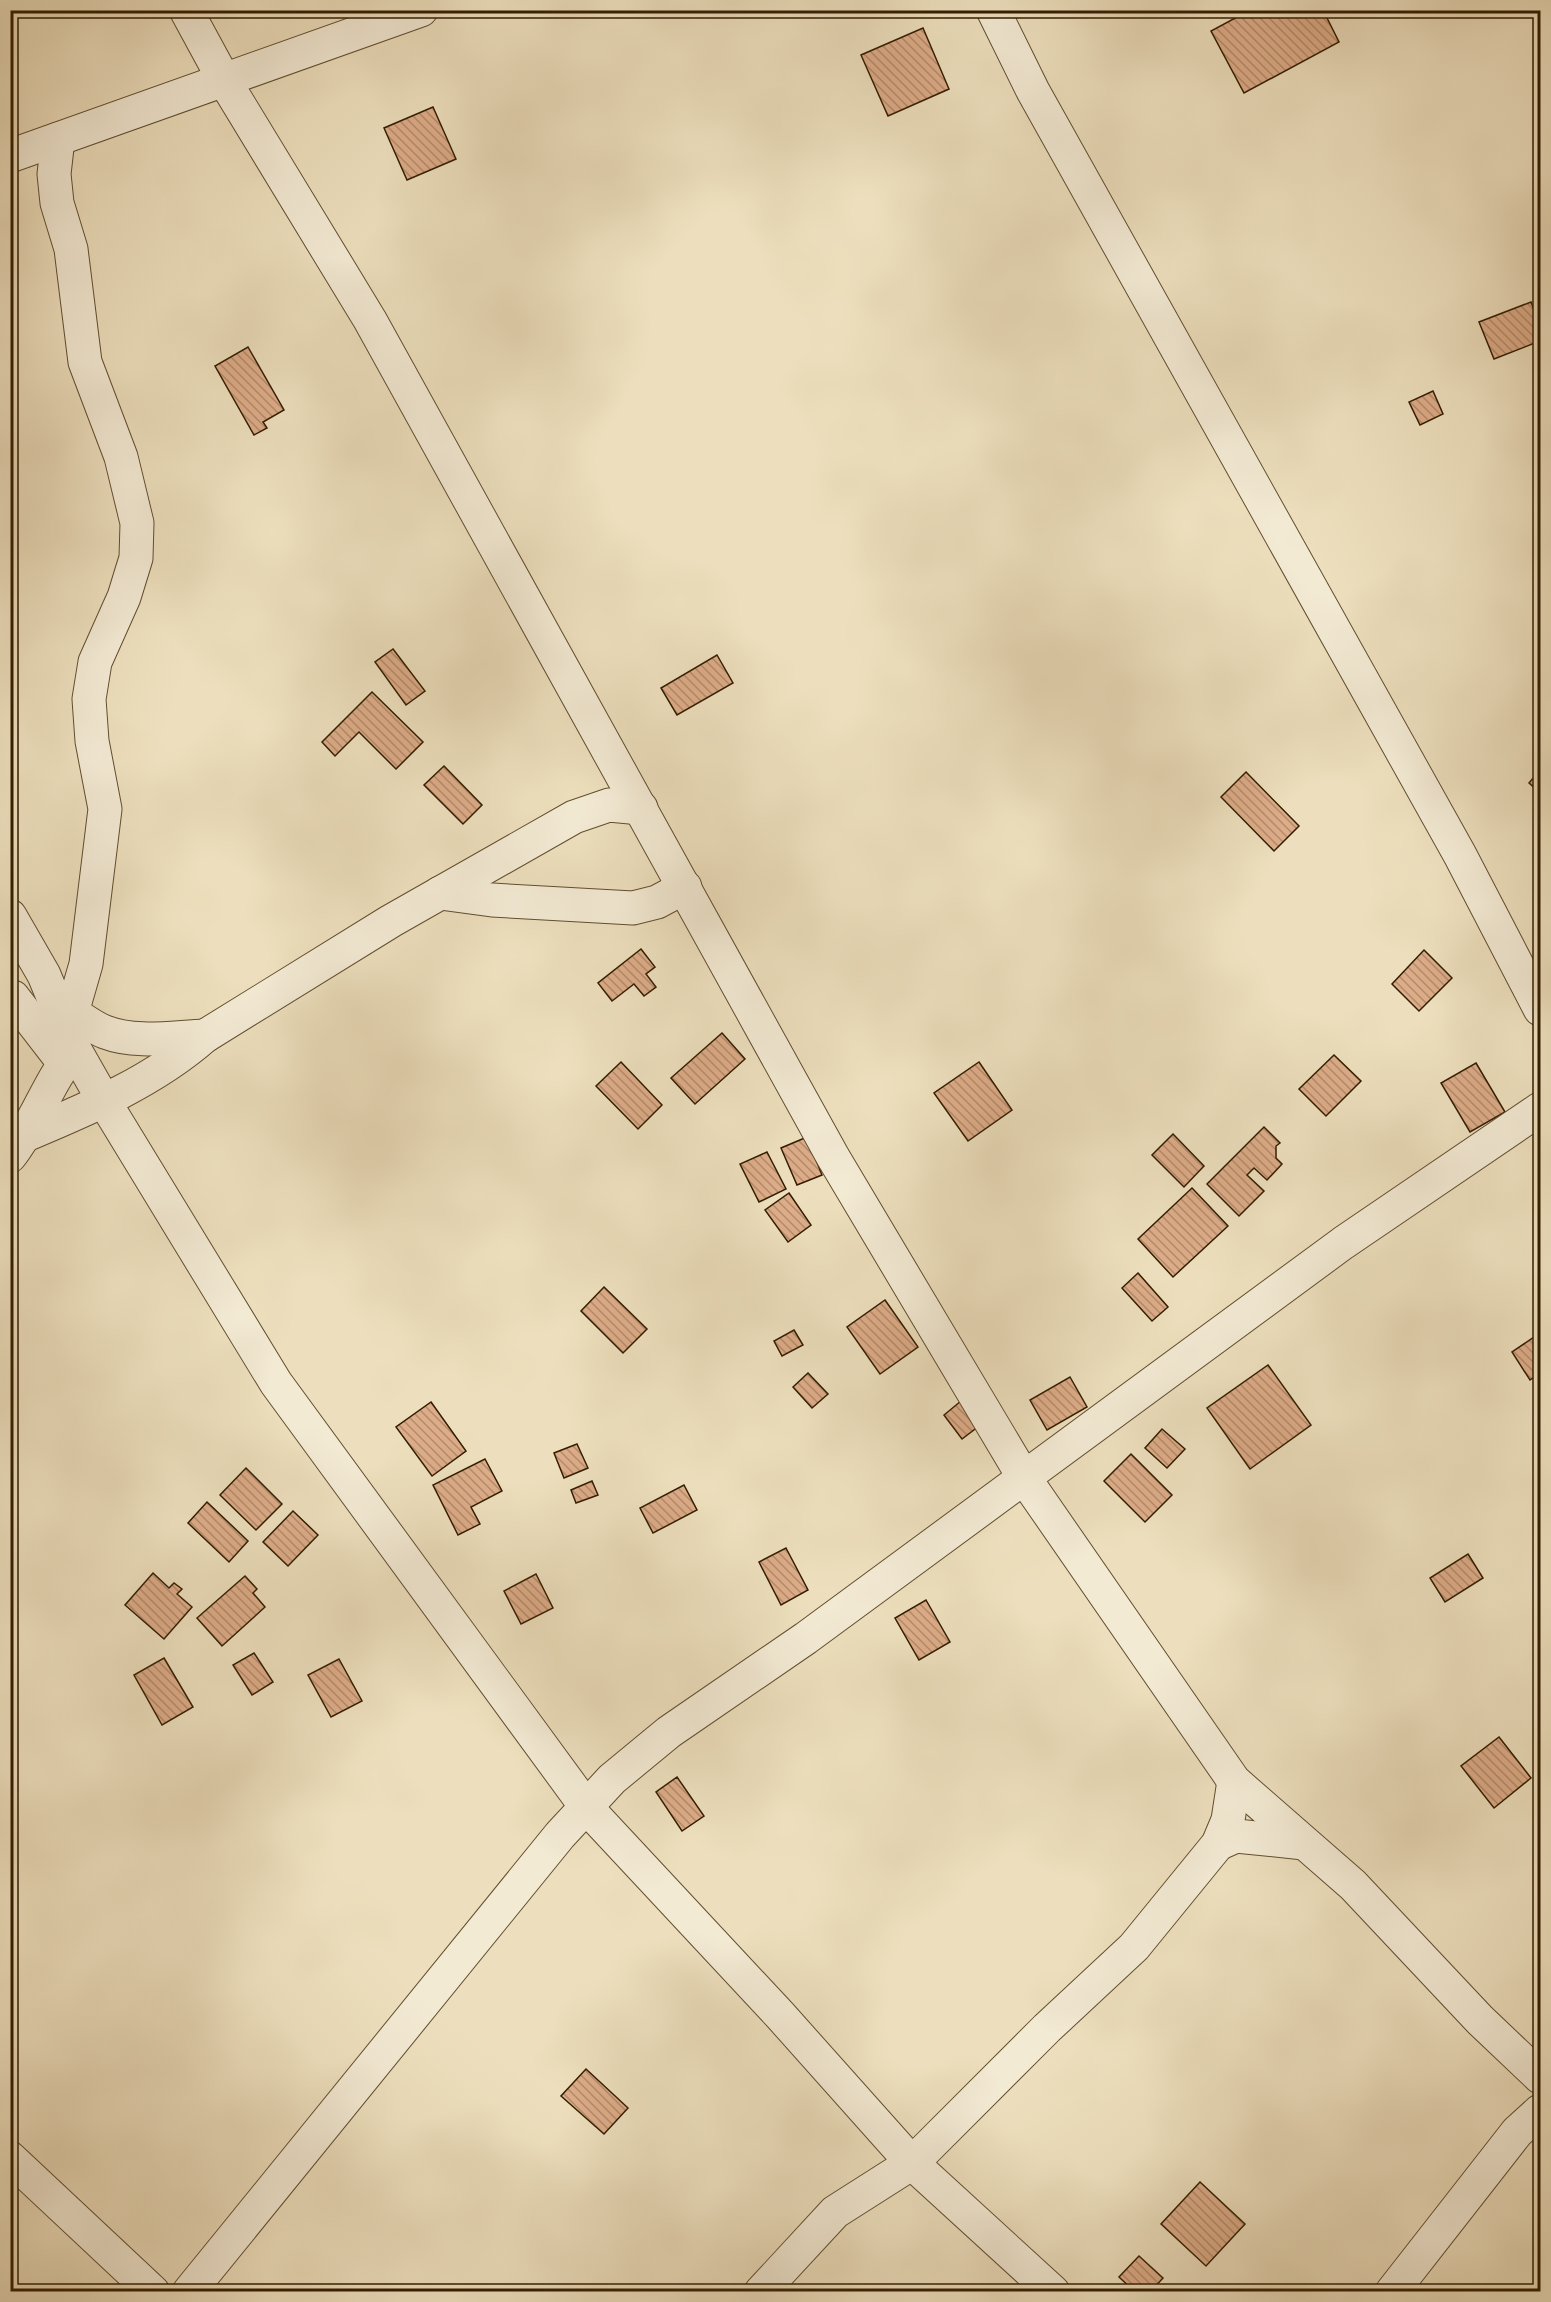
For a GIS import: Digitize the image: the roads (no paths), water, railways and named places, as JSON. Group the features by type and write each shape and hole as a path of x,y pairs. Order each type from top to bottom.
{"street":[{"path":"186,10 224,80 370,320 833,1157 1023,1476 1234,1781 1353,1885 1480,2020 1540,2077"},
{"path":"10,156 421,10"},
{"path":"993,10 1039,101 1460,855 1540,1009"},
{"path":"19,1145 67,1033 86,964 105,809 92,741 89,699 95,662 124,597 136,558 137,523 121,457 86,362 71,249 57,202 54,174 58,139"},
{"path":"19,1145 104,1101 182,1056 205,1036 440,893 574,818 609,805 641,808"},
{"path":"440,893 492,900 633,908 657,902 685,887"},
{"path":"10,916 44,975 67,1033 104,1101 276,1383 587,1808 780,2014 912,2163 1053,2292"},
{"path":"12,997 67,1033"},
{"path":"12,997 67,1033 103,1032 149,1039 205,1036"},
{"path":"189,2292 560,1835 612,1779 669,1732 806,1638 1023,1476 1343,1243 1540,1109"},
{"path":"761,2292 835,2212 912,2163 1047,2028 1134,1947 1218,1844 1228,1820 1234,1781"},
{"path":"1218,1844 1236,1836 1304,1843"},
{"path":"1392,2292 1517,2132 1540,2111"},
{"path":"10,2158 153,2292"}]}
